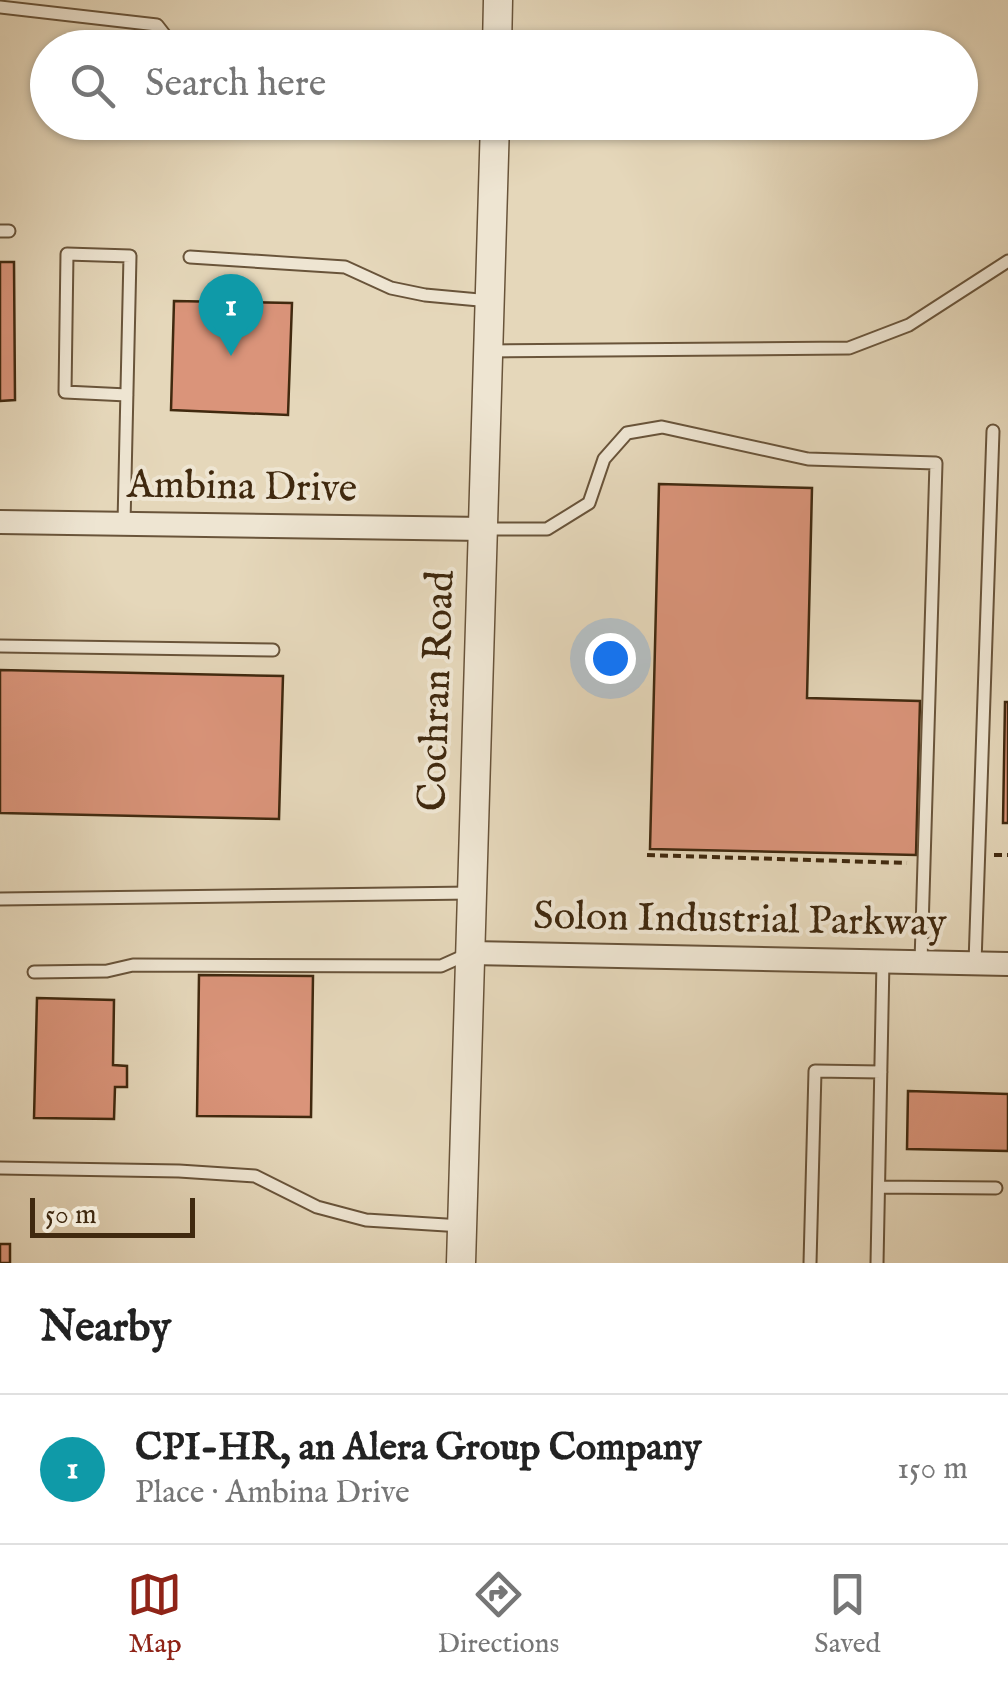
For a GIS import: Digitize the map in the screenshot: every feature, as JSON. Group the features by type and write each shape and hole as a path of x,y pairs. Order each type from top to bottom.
{"street":[{"path":"497,30 498,0"},
{"name":"Cochran Road","path":"461,1263 494,140"},
{"name":"Ambina Drive","path":"0,522 484,528"},
{"name":"Solon Industrial Parkway","path":"470,953 1008,964"}],"lane":[{"path":"0,7 157,25 161,30"},
{"path":"124,524 127,395 130,256 67,254 65,392 127,395"},
{"path":"190,257 345,267 391,288 490,302"},
{"path":"489,351 849,348 909,324 1008,260"},
{"path":"484,528 546,528 589,503 604,459 627,433 662,428 808,459 936,463 920,962"},
{"path":"975,963 994,431"},
{"path":"0,646 273,650"},
{"path":"0,898 472,893"},
{"path":"34,972 107,971 133,965 441,966 470,953"},
{"path":"878,1263 882,961"},
{"path":"810,1263 815,1071 880,1072"},
{"path":"0,1168 255,1176 317,1207 366,1220 462,1226"},
{"path":"879,1188 996,1188"}],"path":[{"path":"647,854 924,864"}],"building":[{"path":"0,262 14,262 15,400 0,401"},
{"path":"174,301 292,303 288,415 171,410"},
{"path":"659,484 812,488 807,698 920,701 916,855 650,849"},
{"path":"0,670 283,676 279,819 0,813"},
{"path":"1008,702 1008,823 1003,823"},
{"path":"199,975 313,976 311,1117 197,1116"},
{"path":"37,998 114,1000 113,1065 127,1066 127,1087 115,1087 114,1119 34,1118"},
{"path":"908,1091 1008,1094 1008,1151 907,1149"},
{"path":"0,1244 10,1244 10,1263 0,1263"}],"place":[{"name":"CPI-HR, an Alera Group Company","path":"231,356"}]}
